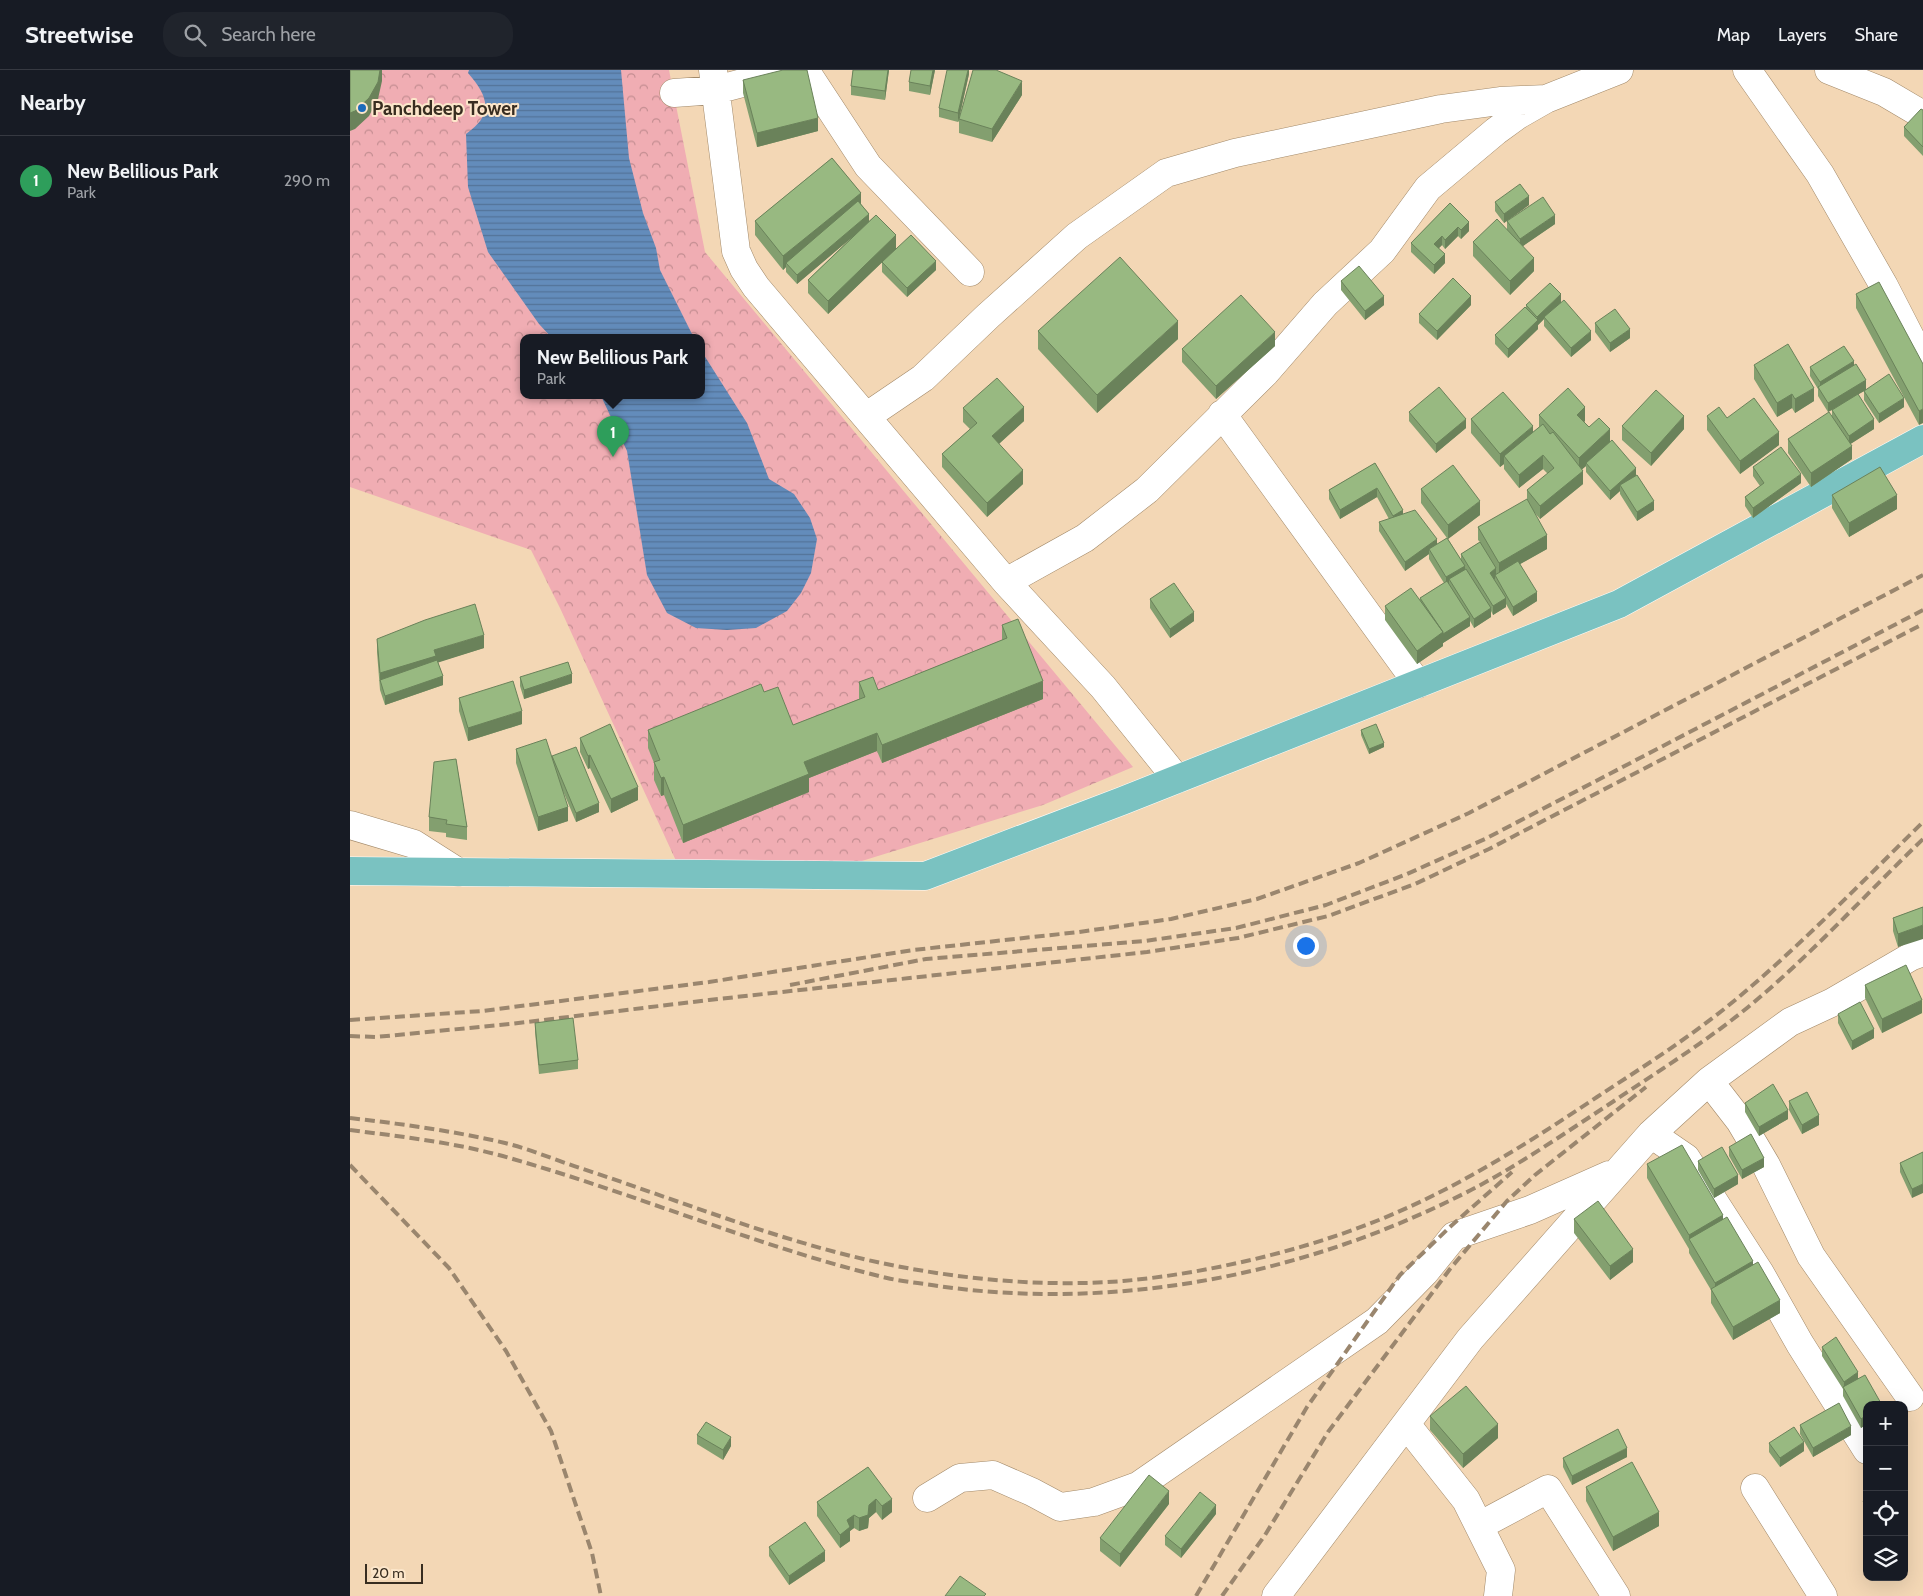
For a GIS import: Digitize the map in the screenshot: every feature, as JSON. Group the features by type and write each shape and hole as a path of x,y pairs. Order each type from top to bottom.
{"main road":[{"path":"350,871 925,876 1178,779 1619,604 1923,440"}],"street":[{"path":"674,93 715,80 792,70"},
{"path":"805,70 868,166 970,272"},
{"path":"1006,582 1085,538 1147,490 1265,373 1325,304 1382,251 1428,188 1496,131 1518,115 1546,99 1619,70"},
{"path":"1747,70 1820,174 1884,286 1923,362"},
{"path":"1829,70 1884,92 1923,115"},
{"path":"715,80 736,251 744,269 756,287 1006,582 1103,687 1178,779"},
{"path":"867,416 923,378 988,316 1077,236 1166,173 1235,153 1441,109 1500,101 1546,99"},
{"path":"1222,414 1418,684"},
{"path":"350,825 414,844 458,872"},
{"path":"1276,1596 1470,1339 1651,1134 1709,1081 1790,1022 1830,1003 1923,952"},
{"path":"1709,1081 1740,1121 1762,1158 1811,1256 1910,1398"},
{"path":"1651,1134 1686,1158 1760,1273 1800,1344 1864,1446"},
{"path":"927,1498 960,1478 993,1475 1060,1506 1094,1502 1138,1486 1377,1321 1425,1272 1454,1236 1530,1210 1617,1172"},
{"path":"1406,1424 1466,1500 1501,1570 1498,1596"},
{"path":"1755,1488 1823,1596"},
{"path":"1479,1526 1548,1489 1616,1596"}],"green space":[{"path":"350,70 669,70 705,252 1133,767 1043,805 810,877 677,863 560,608 531,550 350,487"}],"water":[{"path":"469,70 621,70 629,158 643,213 656,248 660,270 692,334 548,334 539,324 488,252 468,187 466,134 481,119 485,112 485,105 480,89 468,73"},
{"path":"705,357 747,423 769,479 794,494 810,518 817,539 811,573 801,593 787,611 756,628 727,630 696,628 667,613 647,575 627,451 602,399 705,399"}],"building":[{"name":"Panchdeep Tower","path":"350,70 380,70 378,82 369,98 355,111 350,113"},
{"path":"783,70 807,70 818,118 757,133 743,80"},
{"path":"853,70 888,70 885,91 851,86"},
{"path":"911,70 933,70 930,86 909,82"},
{"path":"947,70 968,70 958,113 939,108"},
{"path":"973,70 996,70 1022,81 992,129 959,119"},
{"path":"1921,109 1923,110 1923,147 1904,127"},
{"path":"832,158 861,193 783,256 755,221"},
{"path":"1520,184 1529,196 1504,214 1495,202"},
{"path":"1543,197 1555,215 1520,239 1507,221"},
{"path":"858,201 869,214 797,275 786,263"},
{"path":"1450,203 1469,222 1461,230 1458,227 1445,240 1442,236 1434,244 1445,254 1434,265 1411,243"},
{"path":"876,215 896,235 828,301 808,280"},
{"path":"1497,219 1534,258 1510,281 1473,242"},
{"path":"911,235 936,261 907,288 882,262"},
{"path":"1120,257 1178,321 1097,395 1038,331"},
{"path":"1359,266 1384,296 1365,311 1341,281"},
{"path":"1453,278 1471,296 1437,331 1419,314"},
{"path":"1879,282 1923,364 1923,409 1919,411 1856,294"},
{"path":"1550,283 1561,294 1537,317 1526,305"},
{"path":"1241,295 1275,332 1216,386 1182,349"},
{"path":"1564,300 1591,331 1571,348 1544,317"},
{"path":"1525,307 1538,320 1508,349 1495,335"},
{"path":"1615,309 1630,329 1610,343 1595,323"},
{"path":"1788,344 1814,388 1795,399 1792,394 1777,403 1754,365"},
{"path":"1844,346 1854,361 1820,382 1810,367"},
{"path":"1856,364 1866,380 1828,403 1818,387"},
{"path":"1889,374 1904,398 1879,414 1864,391"},
{"path":"997,378 1024,407 992,436 1023,470 987,503 942,454 977,423 963,408"},
{"path":"1439,387 1466,419 1436,444 1409,412"},
{"path":"1568,388 1585,407 1577,415 1589,427 1599,418 1610,429 1579,458 1539,415"},
{"path":"1656,390 1684,416 1651,453 1622,426"},
{"path":"1503,392 1533,426 1500,454 1471,419"},
{"path":"1858,394 1874,419 1849,436 1832,410"},
{"path":"1754,398 1779,432 1740,461 1707,416 1719,407 1727,418"},
{"path":"1829,412 1852,446 1811,473 1788,439"},
{"path":"1543,424 1550,434 1553,432 1583,471 1540,506 1527,490 1554,468 1543,455 1519,475 1504,456"},
{"path":"1612,440 1636,468 1610,491 1586,463"},
{"path":"1781,447 1801,474 1753,508 1745,497 1764,483 1753,467"},
{"path":"1375,463 1403,510 1393,516 1377,488 1340,510 1329,490"},
{"path":"1453,465 1480,501 1448,525 1421,489"},
{"path":"1880,467 1897,495 1849,523 1832,495"},
{"path":"1637,475 1654,501 1637,512 1620,485"},
{"path":"1527,499 1547,535 1499,563 1478,527"},
{"path":"1415,510 1437,539 1405,562 1379,522"},
{"path":"1447,538 1465,566 1446,577 1429,549"},
{"path":"1480,542 1496,568 1490,573 1506,598 1493,606 1461,554"},
{"path":"1518,561 1537,592 1513,607 1495,575"},
{"path":"1466,569 1491,608 1474,619 1449,579"},
{"path":"1447,581 1470,617 1443,634 1420,598"},
{"path":"1174,583 1194,612 1170,629 1150,599"},
{"path":"1411,588 1443,632 1417,651 1385,606"},
{"path":"475,604 484,635 434,650 436,656 380,673 377,639 425,620"},
{"path":"1018,619 1043,681 882,745 877,733 804,762 809,774 683,825 664,777 661,778 654,762 660,760 648,730 761,684 764,692 778,687 793,725 865,697 859,682 873,677 878,690 1007,638 1002,625"},
{"path":"437,660 443,676 385,696 380,680"},
{"path":"568,662 572,674 524,690 520,677"},
{"path":"513,681 522,711 468,728 459,698"},
{"path":"610,724 638,787 611,799 580,738"},
{"path":"1376,724 1384,743 1369,749 1361,730"},
{"path":"546,739 568,807 538,817 516,749"},
{"path":"576,747 599,803 576,813 552,756"},
{"path":"456,759 467,827 446,824 447,820 429,817 434,762"},
{"path":"1923,907 1923,925 1898,934 1893,918"},
{"path":"1906,965 1922,1000 1882,1019 1865,985"},
{"path":"1860,1002 1874,1029 1852,1041 1838,1014"},
{"path":"573,1018 578,1060 539,1065 535,1023"},
{"path":"1773,1084 1788,1110 1759,1127 1745,1103"},
{"path":"1807,1092 1819,1115 1802,1125 1789,1101"},
{"path":"1751,1134 1764,1158 1742,1170 1729,1147"},
{"path":"1682,1145 1723,1215 1689,1235 1647,1164"},
{"path":"1722,1147 1738,1175 1714,1189 1698,1161"},
{"path":"1923,1152 1923,1184 1912,1189 1900,1163"},
{"path":"1598,1201 1633,1249 1610,1266 1574,1219"},
{"path":"1727,1217 1753,1261 1715,1283 1689,1239"},
{"path":"1758,1262 1780,1300 1733,1327 1711,1289"},
{"path":"1836,1337 1858,1372 1844,1382 1822,1347"},
{"path":"1865,1375 1880,1401 1863,1401 1863,1418 1861,1419 1843,1387"},
{"path":"1466,1386 1498,1424 1463,1454 1430,1416"},
{"path":"1839,1403 1851,1426 1813,1448 1800,1425"},
{"path":"706,1422 731,1437 723,1450 697,1435"},
{"path":"1794,1427 1804,1442 1780,1458 1769,1443"},
{"path":"1618,1429 1627,1448 1572,1476 1563,1458"},
{"path":"1632,1462 1659,1512 1613,1537 1586,1487"},
{"path":"868,1467 892,1499 882,1506 876,1499 869,1505 868,1515 859,1518 854,1515 847,1520 850,1527 840,1535 817,1502"},
{"path":"1149,1475 1169,1491 1120,1554 1100,1538"},
{"path":"1200,1492 1216,1505 1181,1549 1165,1536"},
{"path":"805,1522 825,1551 789,1576 769,1547"},
{"path":"960,1576 986,1594 984,1596 945,1596"}],"railway":[{"path":"350,1020 482,1011 709,982 913,950 1079,932 1171,919 1257,899 1359,863 1469,813 1923,575"},
{"path":"790,985 926,959 1145,941 1236,928 1326,905 1407,874 1485,839 1923,610"},
{"path":"350,1036 376,1037 510,1024 1147,952 1238,938 1328,916 1415,884 1489,849 1923,624"},
{"path":"350,1118 447,1131 514,1145 776,1235 816,1247 896,1266 952,1275 1037,1283 1095,1283 1194,1272 1269,1256 1342,1234 1376,1221 1458,1183 1529,1141 1652,1061 1723,1010 1810,933 1923,822"},
{"path":"350,1130 432,1141 493,1153 607,1188 792,1251 900,1281 1006,1293 1075,1294 1143,1289 1212,1279 1279,1264 1345,1244 1409,1219 1471,1190 1524,1159 1680,1057 1747,1008 1815,947 1923,839"},
{"path":"1222,1596 1265,1535 1328,1432 1450,1269 1507,1201 1535,1175 1646,1087"},
{"path":"350,1165 449,1268 506,1351 551,1431 592,1553 601,1596"},
{"path":"1196,1596 1307,1407 1400,1275 1451,1226 1512,1172"}],"place":[{"name":"Panchdeep Tower","path":"362,108"},
{"name":"New Belilious Park","path":"613,457"}]}
